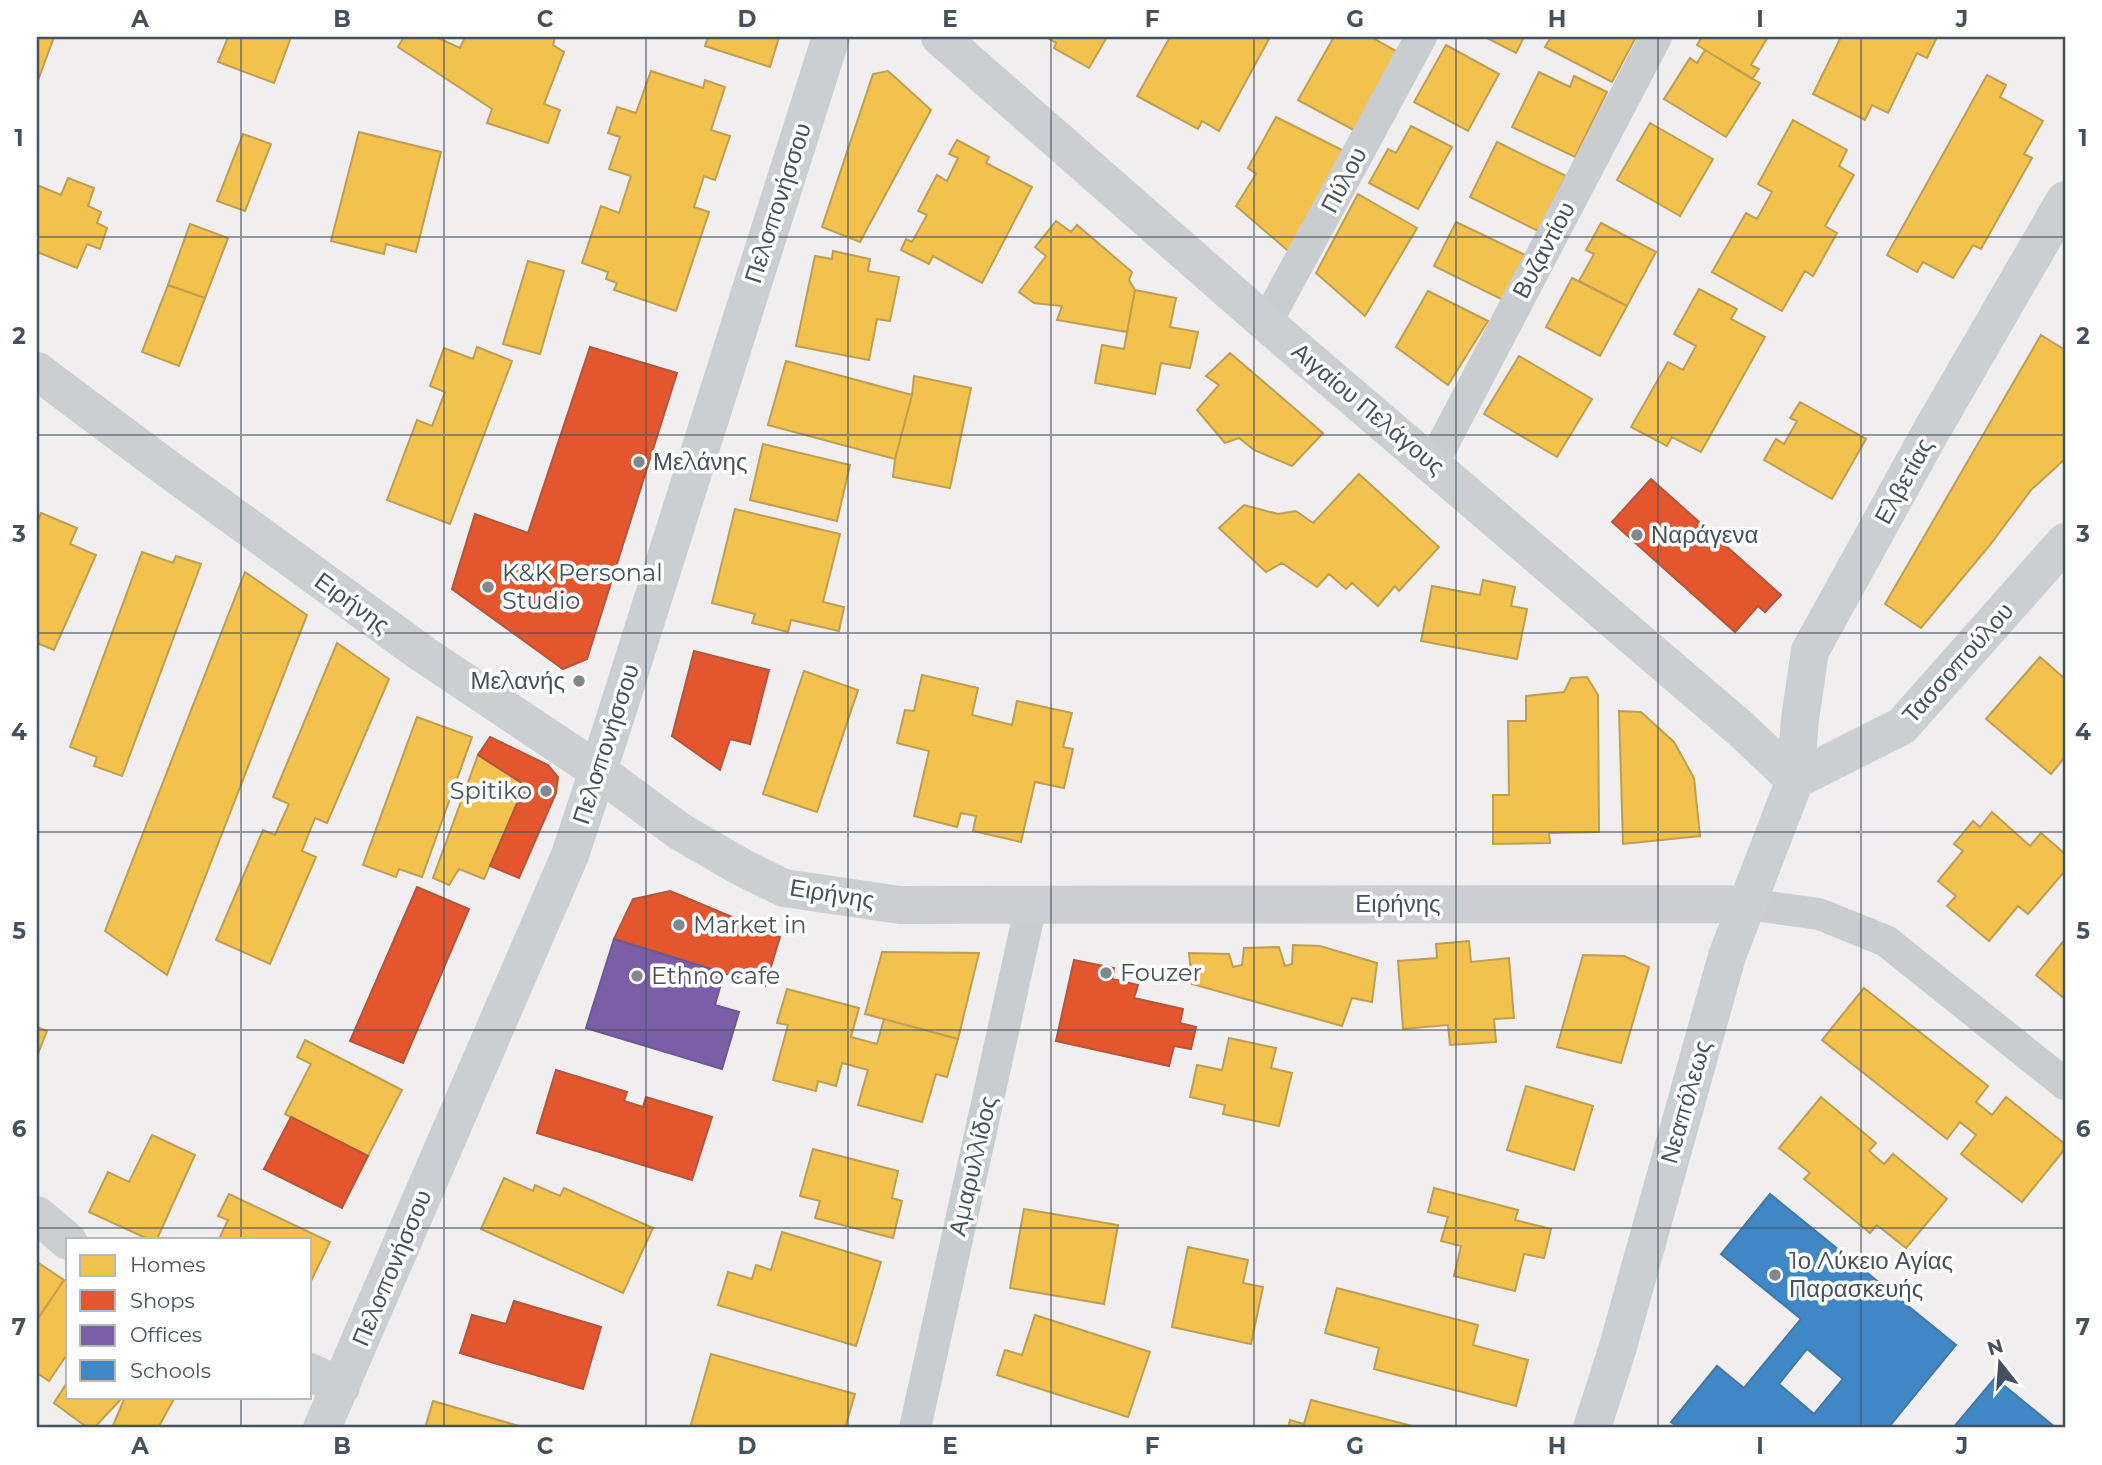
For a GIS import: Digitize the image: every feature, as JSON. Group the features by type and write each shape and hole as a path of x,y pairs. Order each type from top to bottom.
{"street":[{"name":"Πελοπονήσσου","path":"322,1428 325,1379 570,855 831,37"},
{"name":"Αιγαίου Πελάγους","path":"940,37 1266,323 1741,729 1796,780"},
{"name":"Πύλου","path":"1266,323 1421,37"},
{"name":"Βυζαντίου","path":"1433,463 1656,37"},
{"name":"Ελβετίας","path":"1796,780 1800,719 1810,651 1929,435 2065,200"},
{"name":"Ειρήνης","path":"37,371 412,646 598,771 679,831 743,868 785,888 900,905 1747,904"},
{"name":"Τασσοπούλου","path":"1796,780 1902,726 2065,542"},
{"name":"Νεαπόλεως","path":"1592,1428 1617,1350 1727,956 1796,780"},
{"path":"1747,904 1819,914 1886,941 2065,1084"},
{"name":"Αμαρυλλίδος","path":"915,1428 1031,905"},
{"path":"37,1215 66,1239"}],"building: Homes":[{"path":"37,37 54,37 37,83"},
{"path":"228,37 291,37 274,83 218,62"},
{"path":"404,37 436,37 460,48 465,37 555,37 553,45 564,52 544,104 560,110 548,143 487,123 492,109 398,47"},
{"path":"708,37 779,37 770,67 705,46"},
{"path":"1046,37 1107,37 1089,68 1054,48 1056,43"},
{"path":"1170,37 1270,37 1219,131 1202,121 1198,129 1137,96"},
{"path":"1334,37 1371,37 1401,54 1357,132 1298,100"},
{"path":"1485,37 1524,37 1516,53"},
{"path":"1551,37 1636,37 1612,82 1545,47"},
{"path":"1702,37 1768,37 1751,65 1759,69 1752,79 1697,45"},
{"path":"1841,37 1937,37 1927,58 1917,53 1888,113 1872,105 1865,120 1813,94"},
{"path":"1446,45 1499,74 1468,131 1414,102"},
{"path":"1705,50 1760,83 1726,137 1664,99 1690,58 1697,63"},
{"path":"651,71 703,88 705,80 725,87 711,130 730,136 715,180 704,176 694,207 709,212 676,311 614,290 617,283 606,279 608,272 582,263 601,206 619,213 631,176 609,169 620,137 608,133 617,107 636,113"},
{"path":"888,71 931,110 860,242 822,227 873,74"},
{"path":"1539,72 1570,87 1574,76 1607,92 1575,157 1512,127"},
{"path":"1987,75 2006,85 2000,97 2043,121 2024,154 2032,158 1981,249 1973,245 1953,278 1923,262 1917,272 1887,255"},
{"path":"1276,117 1346,152 1293,255 1236,206 1256,174 1248,168"},
{"path":"1793,120 1847,150 1839,166 1854,175 1825,226 1837,233 1813,276 1805,271 1782,311 1712,272 1746,213 1757,219 1772,192 1758,184"},
{"path":"1650,123 1713,159 1680,216 1617,180"},
{"path":"1411,126 1452,147 1418,209 1369,183 1388,149 1396,153"},
{"path":"359,132 441,152 416,252 386,244 384,254 331,241"},
{"path":"243,134 271,144 245,211 217,201"},
{"path":"957,140 989,157 986,163 1032,187 982,283 933,256 929,264 901,250 906,239 912,242 927,215 918,211 937,175 947,181 958,158 949,154"},
{"path":"1497,142 1566,176 1538,231 1470,197"},
{"path":"68,178 94,188 88,206 101,212 97,223 107,228 100,249 87,244 77,268 37,252 37,185 61,195"},
{"path":"1358,194 1417,228 1365,316 1316,273"},
{"path":"1056,221 1071,232 1077,225 1132,272 1129,280 1135,290 1127,332 1057,320 1062,306 1034,303 1019,292 1046,256 1035,247"},
{"path":"1456,222 1525,255 1503,300 1434,266"},
{"path":"1601,223 1656,252 1627,306 1579,281 1594,254 1586,250"},
{"path":"190,224 228,238 205,298 168,285"},
{"path":"833,251 870,259 868,271 899,277 890,321 877,319 869,360 796,346 815,256 832,259"},
{"path":"528,261 564,271 540,354 503,344"},
{"path":"1572,278 1627,306 1600,356 1546,327"},
{"path":"168,285 205,298 179,366 142,352"},
{"path":"1699,289 1737,309 1731,319 1765,337 1701,452 1672,437 1667,446 1631,427 1668,362 1683,370 1696,346 1674,334"},
{"path":"1135,290 1176,298 1170,327 1198,332 1190,368 1161,363 1155,394 1095,383 1102,345 1124,349"},
{"path":"1428,291 1488,321 1448,385 1396,347"},
{"path":"2041,335 2065,350 2065,459 2031,490 1990,545 1921,628 1885,604"},
{"path":"477,347 512,361 450,524 387,500 417,420 432,426 445,392 430,386 444,348 473,359"},
{"path":"1230,353 1323,433 1292,466 1254,450 1239,438 1225,443 1197,410 1219,385 1206,376"},
{"path":"1519,356 1592,399 1557,457 1484,414"},
{"path":"786,361 912,395 895,459 768,425"},
{"path":"914,376 971,388 950,488 893,477"},
{"path":"1800,402 1866,439 1832,499 1764,460 1776,439 1784,444 1797,421 1790,418"},
{"path":"763,444 850,465 837,521 750,500"},
{"path":"1359,474 1439,547 1399,591 1395,586 1378,606 1352,583 1346,589 1329,574 1317,587 1282,563 1266,572 1219,528 1244,505 1278,514 1296,511 1313,523"},
{"path":"735,509 840,534 823,602 844,607 839,631 791,620 788,632 752,623 755,614 712,603"},
{"path":"41,513 77,528 70,544 96,555 54,650 37,643 37,524"},
{"path":"142,552 173,563 176,556 201,564 122,776 94,766 97,757 70,747"},
{"path":"245,572 307,615 167,975 105,931"},
{"path":"1483,580 1515,587 1511,606 1527,609 1517,659 1421,641 1432,586 1480,595"},
{"path":"337,643 389,679 327,823 315,818 302,851 316,857 270,964 216,940 263,830 275,835 289,804 273,797"},
{"path":"2040,657 2065,679 2065,757 2051,774 1986,719"},
{"path":"804,671 858,690 817,812 763,794"},
{"path":"922,675 978,688 972,715 1012,725 1017,701 1072,713 1063,747 1073,749 1064,788 1035,782 1021,842 973,831 976,816 961,813 957,827 914,816 929,751 897,743 905,710 914,711"},
{"path":"1587,677 1598,695 1599,832 1549,833 1550,843 1493,844 1493,795 1509,795 1508,721 1526,721 1526,696 1564,692 1571,678"},
{"path":"1619,711 1641,712 1674,742 1694,778 1700,836 1623,844"},
{"path":"417,717 472,737 422,877 399,869 396,877 363,865"},
{"path":"478,755 525,785 484,879 459,869 449,885 433,878"},
{"path":"1992,812 2030,846 2041,833 2065,854 2065,871 2028,914 2018,906 1989,941 1947,906 1956,896 1938,881 1963,851 1954,844 1973,821 1980,827"},
{"path":"2065,939 2065,999 2036,975"},
{"path":"1469,941 1471,962 1509,958 1514,1018 1494,1019 1496,1042 1450,1045 1448,1025 1403,1029 1398,961 1437,958 1436,944"},
{"path":"1293,945 1320,946 1377,963 1372,1002 1352,998 1342,1026 1192,984 1189,953 1229,954 1233,967 1242,965 1244,948 1279,947 1285,966 1292,964"},
{"path":"882,952 979,953 958,1039 865,1014"},
{"path":"1583,955 1624,956 1649,967 1621,1063 1557,1047"},
{"path":"1864,988 1988,1086 1976,1102 1992,1115 2006,1097 2065,1144 2065,1149 2022,1202 1961,1154 1976,1135 1960,1122 1947,1139 1822,1040"},
{"path":"787,989 859,1008 851,1037 877,1044 884,1019 958,1039 947,1077 936,1074 922,1122 858,1105 868,1070 842,1063 836,1086 818,1081 816,1091 773,1080 788,1025 777,1023"},
{"path":"37,1027 47,1031 37,1056"},
{"path":"1229,1038 1276,1048 1271,1068 1292,1073 1279,1126 1223,1114 1225,1105 1190,1097 1197,1065 1222,1070"},
{"path":"305,1040 402,1090 368,1156 285,1114 311,1064 297,1057"},
{"path":"1526,1086 1593,1106 1574,1170 1507,1150"},
{"path":"1821,1097 1876,1143 1869,1151 1884,1164 1893,1154 1947,1199 1906,1248 1877,1225 1870,1233 1804,1179 1810,1173 1779,1148"},
{"path":"152,1135 195,1155 157,1238 146,1238 89,1212 108,1172 129,1182"},
{"path":"813,1149 898,1171 892,1198 902,1201 893,1238 815,1218 820,1201 800,1196"},
{"path":"504,1178 533,1191 535,1185 560,1196 564,1188 653,1228 623,1293 481,1229"},
{"path":"1434,1188 1518,1210 1515,1220 1551,1229 1544,1258 1524,1254 1515,1291 1454,1276 1461,1246 1441,1241 1448,1217 1428,1212"},
{"path":"229,1194 330,1242 312,1279 312,1238 219,1238 228,1220 218,1216"},
{"path":"1024,1209 1118,1225 1104,1304 1010,1288"},
{"path":"782,1232 881,1262 856,1346 718,1305 728,1272 752,1279 756,1265 771,1270"},
{"path":"1188,1247 1248,1260 1243,1283 1263,1287 1251,1344 1172,1327"},
{"path":"37,1262 64,1280 37,1320"},
{"path":"64,1280 66,1356 49,1381 37,1373 37,1320"},
{"path":"1337,1288 1478,1325 1473,1345 1528,1360 1516,1406 1374,1369 1379,1348 1325,1333"},
{"path":"1035,1315 1150,1352 1128,1417 997,1375 1005,1350 1022,1355"},
{"path":"711,1354 855,1394 845,1428 690,1428"},
{"path":"66,1384 66,1398 122,1398 94,1428 88,1428 54,1403"},
{"path":"125,1398 174,1398 158,1428 112,1428"},
{"path":"1311,1400 1420,1428 1288,1428 1290,1420 1304,1424"},
{"path":"433,1401 526,1428 425,1428"}],"building: Shops":[{"path":"590,347 677,373 587,659 563,669 452,589 475,514 528,533"},
{"path":"1651,479 1781,595 1765,612 1758,606 1735,632 1612,522"},
{"path":"694,651 769,670 750,744 730,739 720,770 672,736"},
{"path":"490,737 548,765 558,777 556,793 519,878 490,866 525,785 478,755"},
{"path":"417,887 469,909 403,1063 350,1041"},
{"path":"670,891 780,937 765,986 614,939 633,899"},
{"path":"1074,960 1114,968 1112,979 1138,985 1134,998 1183,1009 1180,1023 1196,1027 1191,1049 1174,1046 1169,1066 1056,1041"},
{"path":"556,1070 627,1092 624,1101 643,1107 646,1097 712,1117 692,1180 537,1133"},
{"path":"291,1117 368,1156 342,1208 264,1169"},
{"path":"514,1301 601,1327 583,1389 460,1353 472,1315 506,1324"}],"building: Offices":[{"path":"614,939 724,973 715,1005 739,1012 722,1069 586,1028"}],"building: Schools":[{"path":"1770,1194 1956,1345 1888,1428 1679,1428 1671,1422 1717,1366 1744,1388 1801,1319 1721,1254","holes":["1807,1349 1843,1379 1814,1414 1779,1384"]},
{"path":"1995,1378 2056,1428 1953,1428"}],"place":[{"name":"Μελάνης","path":"639,462"},
{"name":"Ναράγενα","path":"1637,535"},
{"name":"K&K Personal Studio","path":"488,587"},
{"name":"Μελανής","path":"579,681"},
{"name":"Spitiko","path":"546,791"},
{"name":"Market in","path":"679,925"},
{"name":"Fouzer","path":"1106,973"},
{"name":"Ethno cafe","path":"637,976"},
{"name":"1ο Λύκειο Αγίας Παρασκευής","path":"1775,1275"}]}
